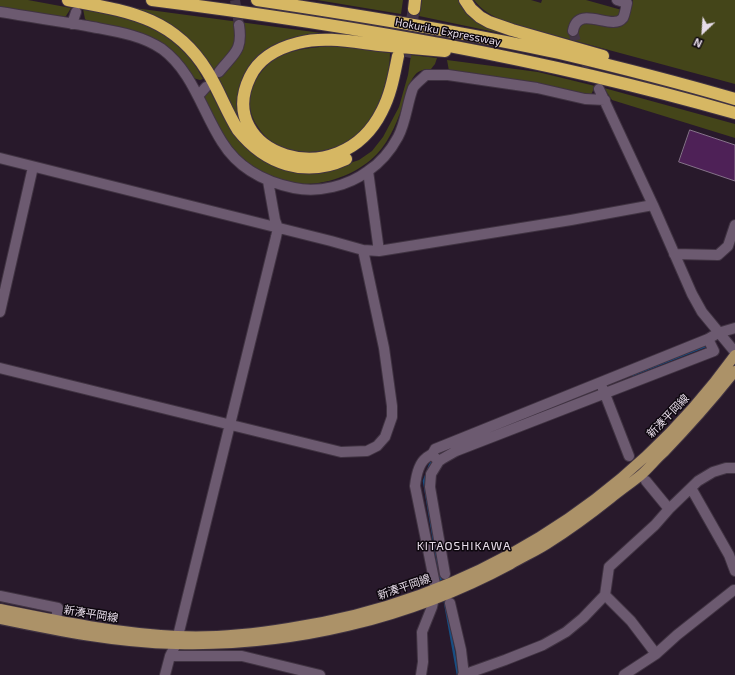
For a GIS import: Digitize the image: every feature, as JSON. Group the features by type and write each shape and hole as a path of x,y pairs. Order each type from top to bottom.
{"highway":[{"path":"68,0 132,14 155,22 176,35 201,61 232,120 246,140 269,157 296,167 307,168 330,165 351,157 371,141 378,133 390,113 398,91 402,57 387,100 376,123 360,140 341,153 318,159 307,159 286,156 275,151 262,142 247,121 243,102 247,82 259,64 267,56 277,50 299,42 338,40 522,60"},
{"name":"Hokuriku Expressway","path":"152,0 241,11 375,31 522,60 620,82 735,113"},
{"name":"Hokuriku Expressway","path":"257,0 378,18 510,43 618,68 735,98"},
{"path":"465,0 471,9 480,17 500,27 631,65 735,98"}],"main road":[{"name":"新湊平岡線","path":"177,640 259,633 314,624 370,612 436,589 479,571 505,558 596,500 637,465 681,422 712,387 735,353"},
{"name":"新湊平岡線","path":"0,619 116,631 177,640 234,643 274,640 320,632 357,624 434,600 490,575 546,544 596,510 641,475 717,395 735,371"},
{"name":"新湊平岡線","path":"0,609 54,625"}],"street":[{"path":"573,31 576,22 583,19 592,18 617,22 624,17 627,3 617,0"},
{"path":"0,12 121,32 142,39 161,48 179,64 222,142 235,158 251,172 268,181 303,190 337,186 356,179 368,172 385,156 398,137 414,87 426,75 448,75 537,88 585,99 605,100"},
{"path":"72,24 76,12"},
{"path":"219,72 239,48 241,38 239,25"},
{"path":"198,96 206,87"},
{"path":"599,89 695,300 702,312 735,353"},
{"path":"0,158 363,250 379,251 571,220 653,205"},
{"path":"0,312 33,167"},
{"path":"368,172 379,251"},
{"path":"165,675 170,656 177,640 278,228 275,220 268,181"},
{"path":"674,254 718,255 728,246 735,225"},
{"path":"0,368 341,452 367,451 377,446 385,437 392,417 392,406 384,348 363,250"},
{"path":"445,574 430,487 431,474 436,458 435,449 600,381 710,343 718,333 735,328"},
{"path":"421,675 423,662 422,632 434,600 436,589 415,486 417,472 425,458 442,459 456,451 714,351 710,343"},
{"path":"600,381 629,456"},
{"path":"450,603 461,650 464,675 530,650 560,636 583,618 604,595 609,567 655,525 698,481 713,472 726,468 735,468"},
{"path":"646,481 669,509"},
{"path":"691,488 729,556 735,571"},
{"path":"624,675 656,654 677,635 735,590"},
{"path":"604,595 631,621 656,654"},
{"path":"0,596 58,608 54,625"},
{"path":"170,656 242,656 320,675"}],"shaded area":[{"path":"0,0 28,0 71,8 66,16 62,18 0,9"},
{"path":"317,0 403,0 401,14"},
{"path":"422,0 460,0 482,23 504,34 419,16"},
{"path":"474,0 531,0 541,3 542,0 586,0 629,12 633,0 735,0 735,84 505,22 484,10"},
{"path":"112,5 344,36 310,38 251,66 243,77 240,86 240,116 237,117 205,58 183,34"},
{"path":"83,9 120,16 153,28 181,48 193,62 203,79 200,80 193,78 182,62 170,50 91,24 85,19"},
{"path":"328,46 390,53 385,89 378,106 370,121 359,134 345,143 329,150 310,152 301,152 283,148 265,136 254,120 251,113 250,98 254,84 271,61 278,57 284,54 309,48"},
{"path":"411,55 437,58 431,69 420,71 411,81 397,121 382,148 368,162 357,170 345,176 318,183 292,183 275,179 251,167 234,152 221,134 207,105 204,95 209,89 229,127 239,141 266,162 326,171 359,160 372,151 383,137 399,107 408,75"},
{"path":"447,60 538,72 595,86 591,95 544,85 449,71"},
{"path":"604,88 735,124 735,138 612,100"}],"building":[{"path":"690,130 735,145 735,181 679,162"}],"waterway":[{"path":"632,375 708,345"},
{"path":"434,459 424,481 441,582"},
{"path":"444,597 458,675"}],"tunnel":[{"path":"235,0 239,25"},
{"path":"405,57 414,9"},
{"path":"573,31 576,42 599,89"}],"district":[{"name":"KITAOSHIKAWA","path":"464,546"}]}
